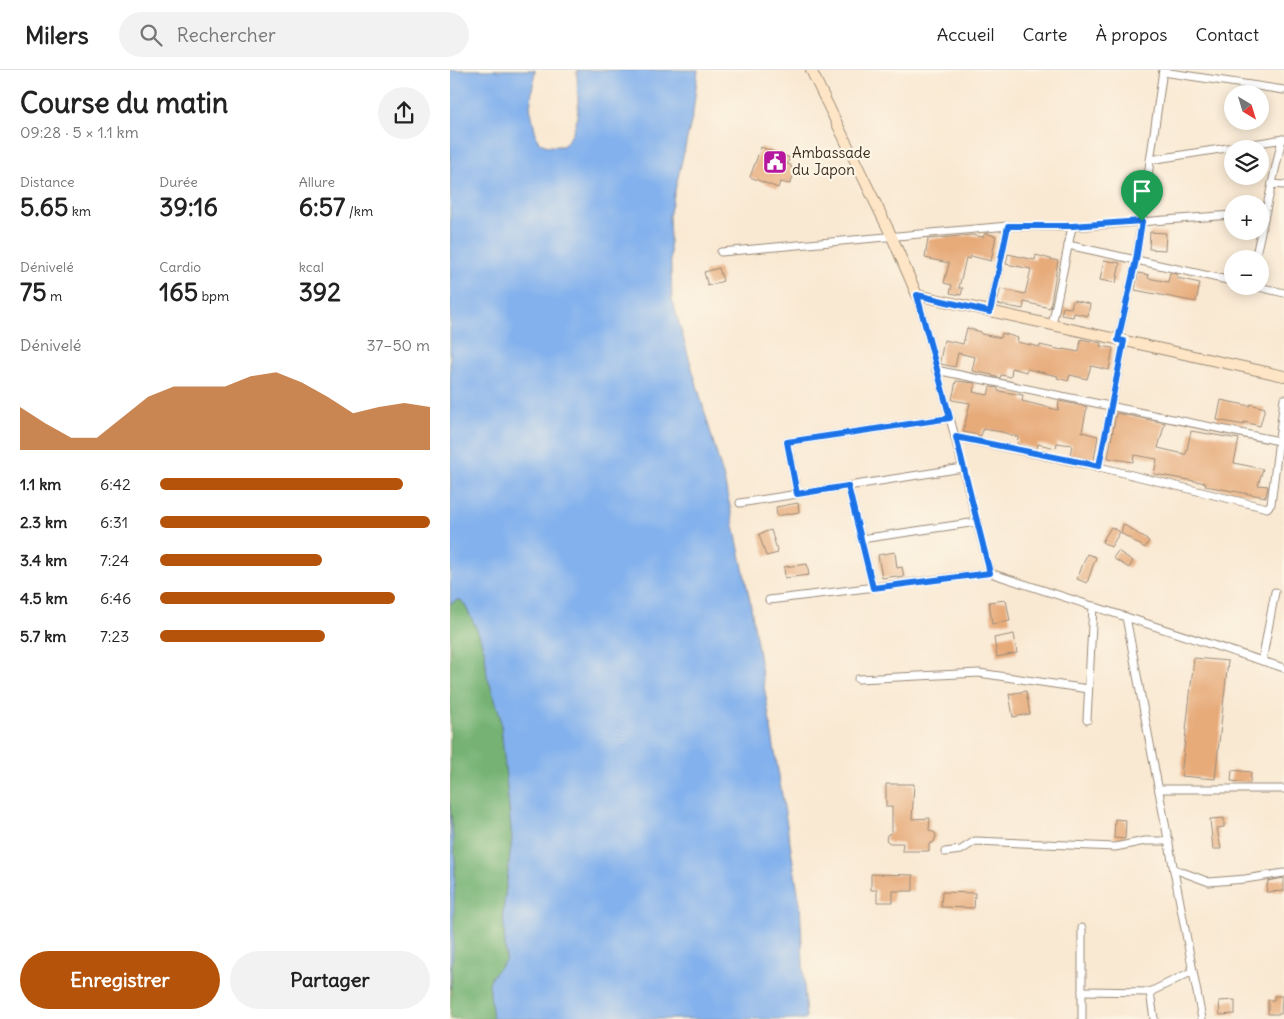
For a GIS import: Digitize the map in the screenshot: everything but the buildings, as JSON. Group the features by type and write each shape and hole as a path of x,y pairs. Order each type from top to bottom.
{"street":[{"path":"810,70 892,237 917,295 936,370 956,437 990,573"},
{"path":"1099,466 1136,260 1163,71 1284,90"},
{"path":"1150,160 1283,139 1269,195"},
{"path":"1272,184 1284,185"},
{"path":"721,252 1008,226 1072,226 1224,216"},
{"path":"990,312 1008,226"},
{"path":"1052,325 1072,226"},
{"path":"1068,245 1224,279"},
{"path":"1269,289 1284,293"},
{"path":"917,295 1284,376"},
{"path":"936,370 1279,441"},
{"path":"956,437 1099,466 1267,508 1271,504 1284,400"},
{"path":"797,494 787,442 950,418"},
{"path":"740,503 963,468"},
{"path":"848,486 873,588"},
{"path":"861,539 977,522"},
{"path":"768,600 990,573 1284,668"},
{"path":"1262,661 1275,592"},
{"path":"1086,720 1092,606"},
{"path":"1126,617 1202,1019"},
{"path":"858,680 980,673 1088,689"},
{"path":"1159,789 1284,789"},
{"path":"945,852 961,850 975,841 1115,847 1145,841 1169,841"},
{"path":"1174,869 1209,882 1245,880 1284,873"},
{"path":"1082,928 1082,1019"},
{"path":"1082,991 1150,992 1193,971"},
{"path":"1150,992 1154,1019"}],"green space":[{"path":"461,600 465,605 479,634 485,653 487,675 500,715 512,839 503,913 506,960 499,968 493,1019 450,1019 455,861 450,806 450,604"}],"water":[{"path":"450,70 535,70 530,107 537,139 542,144 548,146 563,146 570,138 577,120 577,70 698,70 693,113 669,216 672,299 724,479 750,601 800,904 806,1019 493,1019 489,983 492,976 506,960 503,913 512,839 500,715 487,675 485,653 479,634 465,605 461,600 450,604"},
{"path":"450,806 455,861 453,951 450,989"}],"place":[{"name":"Ambassade du Japon","path":"775,162"}],"route":[{"path":"1142,221 1136,260 1118,340 1124,341 1099,466 956,437 990,573 873,588 848,486 797,494 787,442 950,418 917,295 990,312 1008,226 1072,226 1142,221"}]}
